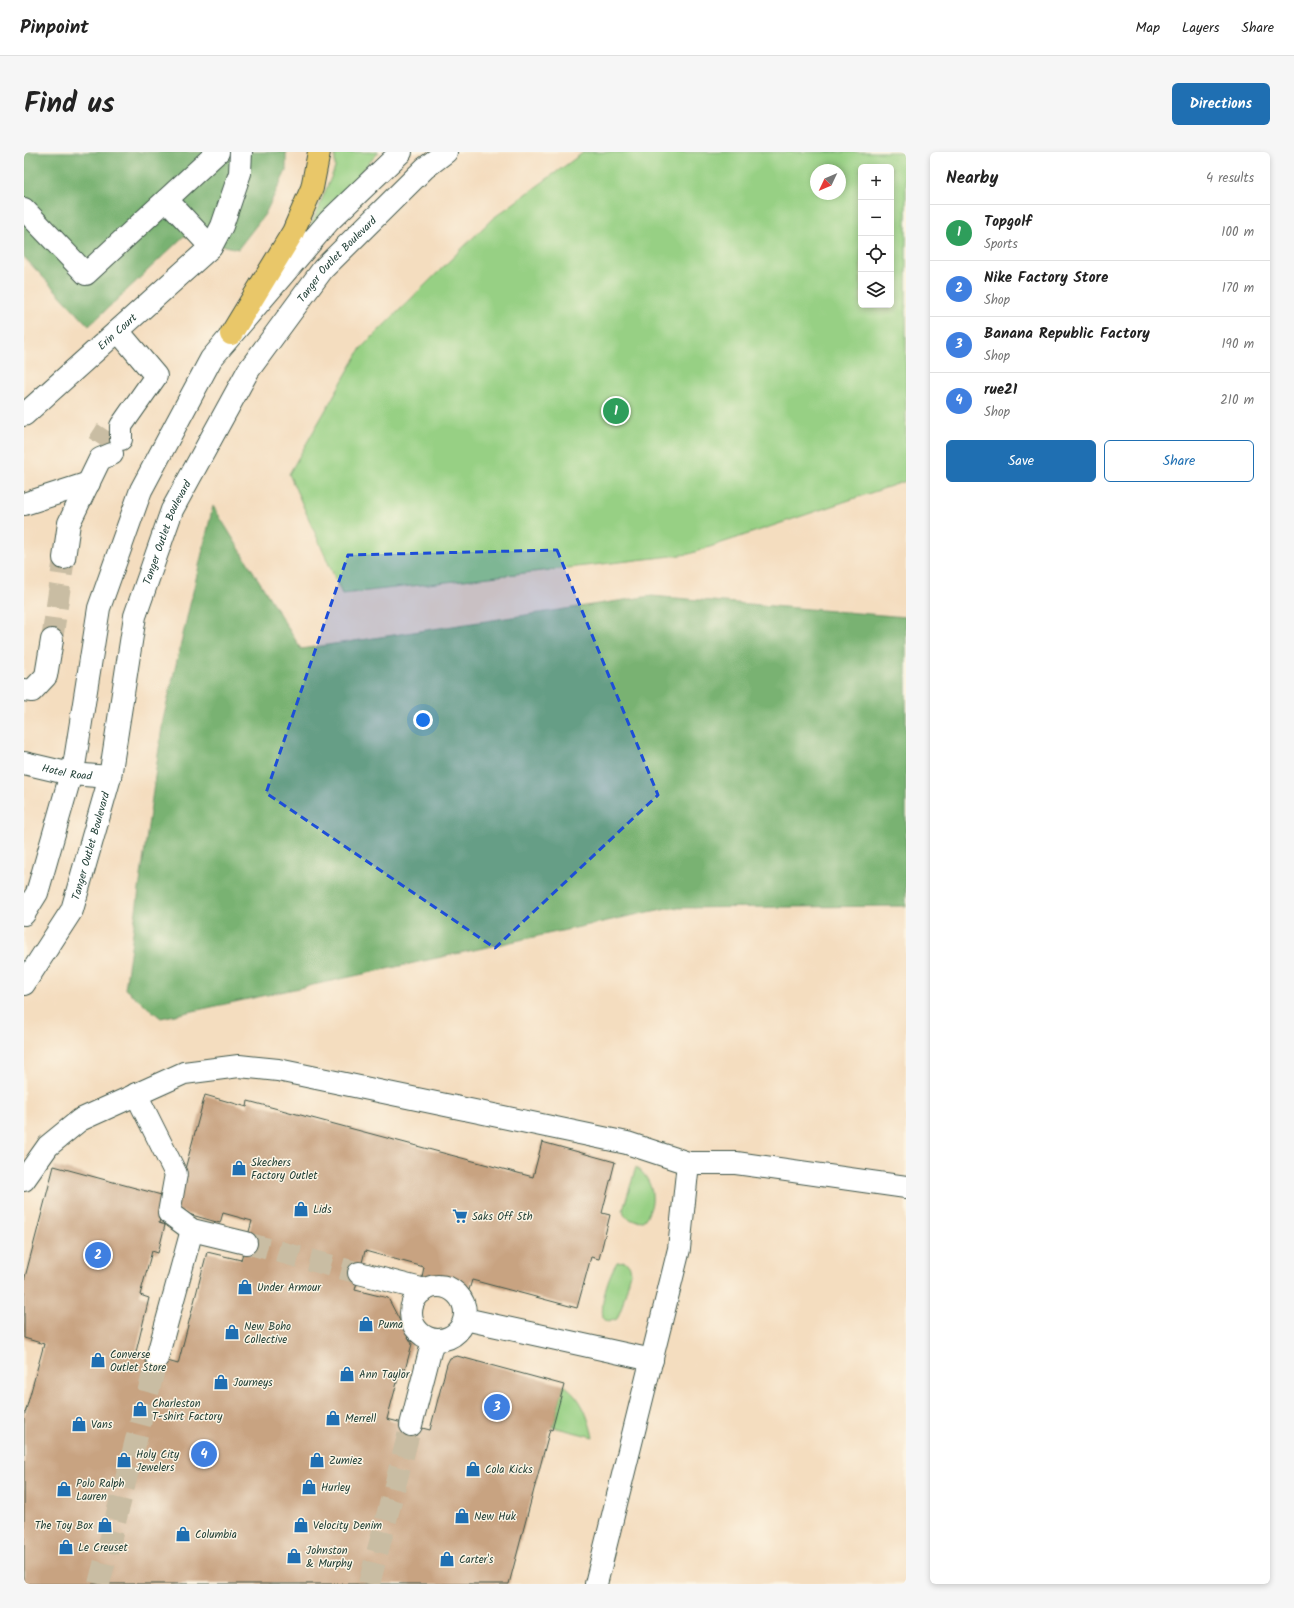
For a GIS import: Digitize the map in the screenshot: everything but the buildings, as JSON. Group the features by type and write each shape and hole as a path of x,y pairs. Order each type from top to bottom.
{"highway":[{"path":"231,334 293,232 312,188 318,152"}],"street":[{"path":"24,208 86,274 218,152"},
{"name":"Erin Court","path":"24,415 210,247 222,226 240,173 241,152"},
{"path":"24,914 37,893 75,760 99,608 141,490 211,359 330,221 400,152"},
{"name":"Tanger Outlet Boulevard","path":"24,984 72,910 110,777 135,616 172,510 248,371 324,268 425,168 446,152"},
{"path":"167,200 210,247"},
{"path":"64,558 69,523 89,483 110,442 156,376 118,331"},
{"path":"24,504 89,483"},
{"path":"24,690 32,691 46,676 52,640"},
{"name":"Hotel Road","path":"24,763 71,774 110,777"},
{"path":"24,1180 48,1146 80,1120 184,1073 239,1066 278,1070 627,1143 688,1163 736,1163 906,1187"},
{"path":"136,1094 176,1174 169,1213 192,1230 246,1243"},
{"path":"596,1584 679,1249 688,1163"},
{"path":"157,1358 192,1230"},
{"path":"359,1273 425,1290"},
{"path":"433,1286 442,1286 457,1294 462,1302 465,1310 464,1319 458,1331 453,1336 447,1339 433,1340 425,1337 414,1325 411,1317 411,1309 419,1294 425,1290 433,1286"},
{"path":"464,1319 652,1360"},
{"path":"410,1425 433,1340"}],"highlighted area":[{"path":"557,550 658,795 495,948 266,793 348,555"}],"green space":[{"path":"24,152 286,152 286,171 265,214 238,249 184,236 89,326 24,257"},
{"path":"335,152 379,152 309,230 335,168"},
{"path":"584,152 906,152 906,481 689,554 342,594 289,474 361,348 492,219"},
{"path":"213,506 301,649 651,596 906,617 906,906 667,908 161,1018 125,989 163,720"},
{"path":"636,1167 647,1179 652,1193 651,1208 643,1221 632,1220 625,1216 623,1210"},
{"path":"625,1261 630,1267 631,1273 621,1309 617,1319 608,1322 603,1318 602,1312 606,1289 617,1262"},
{"path":"564,1385 580,1402 589,1422 593,1437 553,1427"}],"tunnel":[{"path":"98,444 107,430"},
{"path":"52,640 64,558"},
{"path":"246,1243 359,1273"},
{"path":"99,1584 157,1358"},
{"path":"369,1584 411,1425"}],"place":[{"name":"Topgolf","path":"616,411"},
{"name":"Skechers Factory Outlet","path":"239,1168"},
{"name":"Lids","path":"301,1209"},
{"name":"Saks Off 5th","path":"460,1216"},
{"name":"Nike Factory Store","path":"98,1255"},
{"name":"Under Armour","path":"245,1287"},
{"name":"Puma","path":"366,1324"},
{"name":"New Boho Collective","path":"232,1332"},
{"name":"Converse Outlet Store","path":"98,1360"},
{"name":"Ann Taylor","path":"347,1374"},
{"name":"Journeys","path":"221,1382"},
{"name":"Banana Republic Factory","path":"497,1407"},
{"name":"Charleston T-shirt Factory","path":"140,1409"},
{"name":"Merrell","path":"333,1418"},
{"name":"Vans","path":"79,1424"},
{"name":"rue21","path":"204,1454"},
{"name":"Holy City Jewelers","path":"124,1460"},
{"name":"Zumiez","path":"317,1460"},
{"name":"Cola Kicks","path":"473,1469"},
{"name":"Hurley","path":"309,1487"},
{"name":"Polo Ralph Lauren","path":"64,1489"},
{"name":"New Huk","path":"462,1516"},
{"name":"The Toy Box","path":"105,1525"},
{"name":"Velocity Denim","path":"301,1525"},
{"name":"Columbia","path":"183,1534"},
{"name":"Le Creuset","path":"66,1547"},
{"name":"Johnston & Murphy","path":"294,1556"},
{"name":"Carter's","path":"447,1559"}]}
